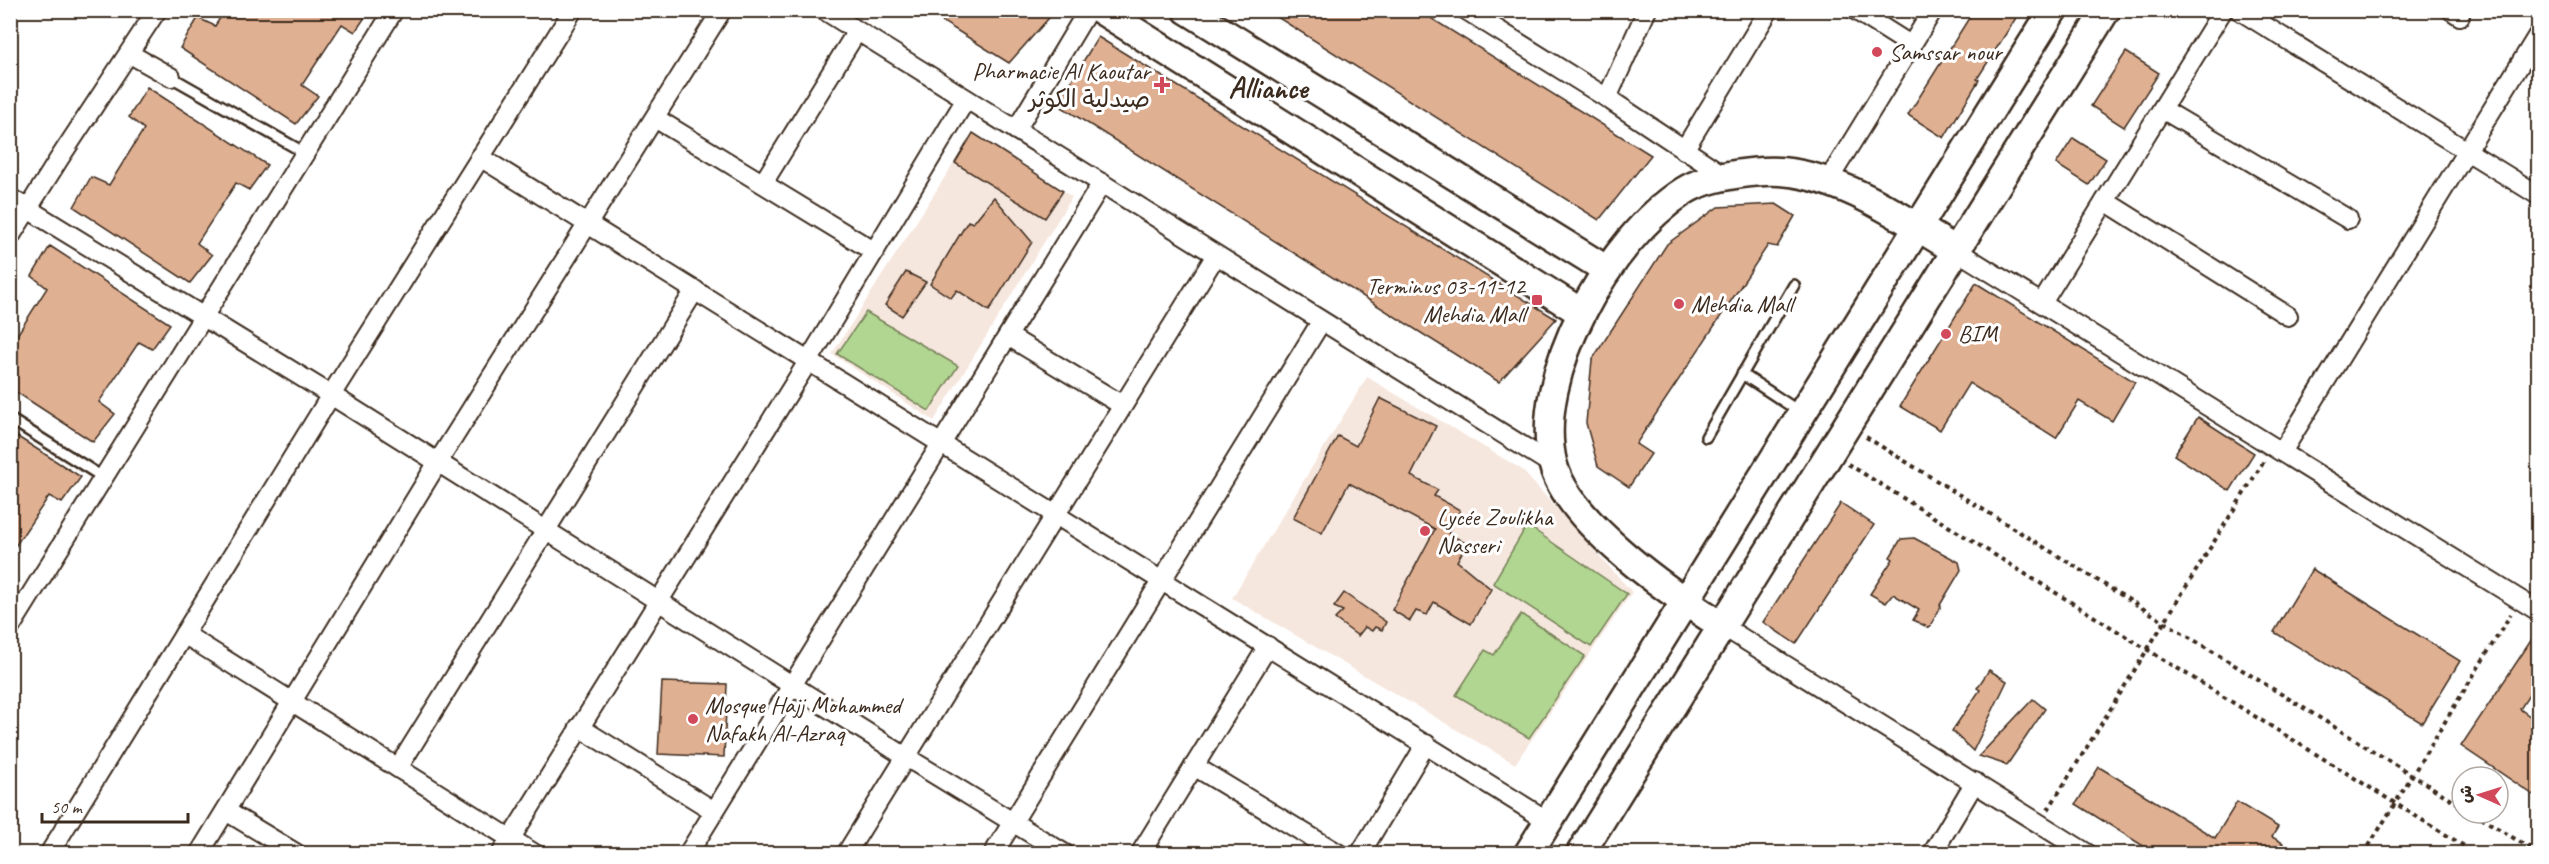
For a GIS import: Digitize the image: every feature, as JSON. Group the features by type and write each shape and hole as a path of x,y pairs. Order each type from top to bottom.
{"street":[{"path":"10,237 157,10"},
{"path":"12,623 394,10"},
{"path":"49,854 331,395 573,10"},
{"path":"199,854 438,462 722,10"},
{"path":"824,10 1553,465"},
{"path":"1016,130 1088,10"},
{"path":"1101,10 1582,313"},
{"path":"1187,10 1607,270"},
{"path":"1607,99 1647,10"},
{"path":"1684,150 1769,10"},
{"path":"1855,10 1912,46"},
{"path":"1828,182 1933,10"},
{"path":"1528,854 2053,10"},
{"path":"1580,854 2106,10"},
{"path":"2042,303 2223,10"},
{"path":"2239,10 2538,195"},
{"path":"1471,12 1723,175"},
{"path":"763,183 857,31"},
{"path":"2278,449 2467,152 2538,35"},
{"path":"130,54 171,77"},
{"path":"506,846 809,360 966,99"},
{"path":"2162,109 2348,219"},
{"path":"656,118 875,252"},
{"path":"480,157 944,443 1548,821"},
{"path":"2088,854 1684,601 1626,557 1595,527 1565,488 1553,465 1550,431 1555,387 1568,343 1582,313 1625,244 1673,199 1686,190 1723,175 1793,172 1828,182 1877,204 2042,303 2538,611"},
{"path":"688,854 944,443 1102,183"},
{"path":"10,198 331,395 906,757 1065,854"},
{"path":"2105,201 2288,316"},
{"path":"846,854 1216,255"},
{"path":"398,768 694,290"},
{"path":"993,854 1321,321"},
{"path":"1008,336 1122,405"},
{"path":"184,634 398,768 506,846 535,854"},
{"path":"1140,854 1268,646"},
{"path":"579,727 714,811"},
{"path":"1360,854 1426,744"},
{"path":"1194,766 1338,854"},
{"path":"1932,854 1976,782"},
{"path":"226,811 297,854"}],"lane":[{"path":"171,77 305,153"},
{"path":"1706,437 1794,285"},
{"path":"1742,374 1802,413"},
{"path":"10,419 104,478"}],"path":[{"path":"1847,426 2450,799"},
{"path":"2040,823 2164,622 2278,449"},
{"path":"1830,453 2477,854"},
{"path":"2364,854 2520,600"},
{"path":"2492,825 2538,853"}],"shaded area":[{"path":"973,133 1072,197 934,421 832,354"},
{"name":"Lycée Zoulikha Nasseri","path":"1367,377 1521,469 1632,592 1515,764 1232,598"}],"green space":[{"path":"866,312 958,366 929,411 837,354"},
{"path":"1527,525 1627,594 1591,647 1493,583"},
{"path":"1521,614 1585,656 1529,738 1456,695 1485,650 1494,655"}],"building":[{"path":"225,10 370,10 355,32 342,24 302,85 318,96 296,124 180,48 198,18 215,26"},
{"path":"924,10 1056,10 1009,63"},
{"path":"1266,10 1418,10 1651,155 1599,220"},
{"path":"1974,10 2021,10 1977,79 1979,80 1944,138 1908,115"},
{"path":"1098,37 1556,319 1499,382 1057,104"},
{"path":"2126,52 2159,73 2124,127 2091,106"},
{"path":"147,87 267,165 249,190 236,183 197,243 212,255 190,283 74,207 91,177 109,185 144,129 129,117"},
{"path":"973,133 1063,191 1045,218 955,163"},
{"path":"2073,138 2106,159 2089,185 2056,164"},
{"path":"994,197 1032,242 989,311 957,290 951,298 930,284 968,221 973,223"},
{"name":"Mehdia Mall","path":"1776,204 1795,216 1777,247 1768,245 1636,444 1651,454 1629,487 1598,466 1586,423 1592,360 1667,244 1718,207"},
{"path":"50,246 170,324 152,349 139,342 99,402 115,414 93,442 10,388 10,346 47,288 32,276"},
{"path":"906,272 926,282 902,316 885,305"},
{"path":"1976,283 2135,382 2112,421 2079,401 2056,438 1969,383 1940,430 1900,406"},
{"path":"1380,398 1436,426 1411,476 1438,490 1434,496 1460,510 1448,533 1467,544 1457,561 1491,589 1471,624 1434,602 1427,615 1416,611 1410,621 1392,610 1435,529 1349,483 1322,533 1293,518 1338,436 1356,446"},
{"path":"2198,417 2254,453 2230,491 2174,455"},
{"path":"10,432 81,477 62,503 49,496 10,554"},
{"path":"1841,503 1874,525 1796,644 1763,622"},
{"path":"1914,538 1959,562 1961,570 1929,628 1913,620 1919,610 1893,594 1886,603 1870,594 1893,559 1890,557 1901,539"},
{"path":"2312,569 2460,661 2422,723 2274,632"},
{"path":"1344,593 1386,622 1382,630 1375,627 1372,631 1365,627 1358,636 1335,619 1343,611 1334,607"},
{"path":"2538,630 2538,681 2520,709 2538,722 2538,798 2510,779 2510,765 2489,765 2461,746"},
{"path":"1989,670 2007,681 1973,751 1952,731 1980,690 1977,688"},
{"name":"Mosque Hajj Mohammed Nafakh Al-Azraq","path":"662,682 727,684 724,757 658,754"},
{"path":"2033,699 2045,709 2007,765 1979,756"},
{"path":"2099,767 2215,838 2237,802 2278,827 2272,837 2283,843 2276,854 2156,854 2076,804"}],"place":[{"name":"Samssar nour","path":"1877,52"},
{"name":"Pharmacie Al Kaoutar صيدلية الكوثر","path":"1162,85"},
{"name":"Terminus 03-11-12 Mehdia Mall","path":"1537,300"},
{"name":"Mehdia Mall","path":"1679,304"},
{"name":"BIM","path":"1946,334"},
{"name":"Lycée Zoulikha Nasseri","path":"1425,531"},
{"name":"Mosque Hajj Mohammed Nafakh Al-Azraq","path":"693,719"}],"district":[{"name":"Alliance","path":"1268,88"}]}
